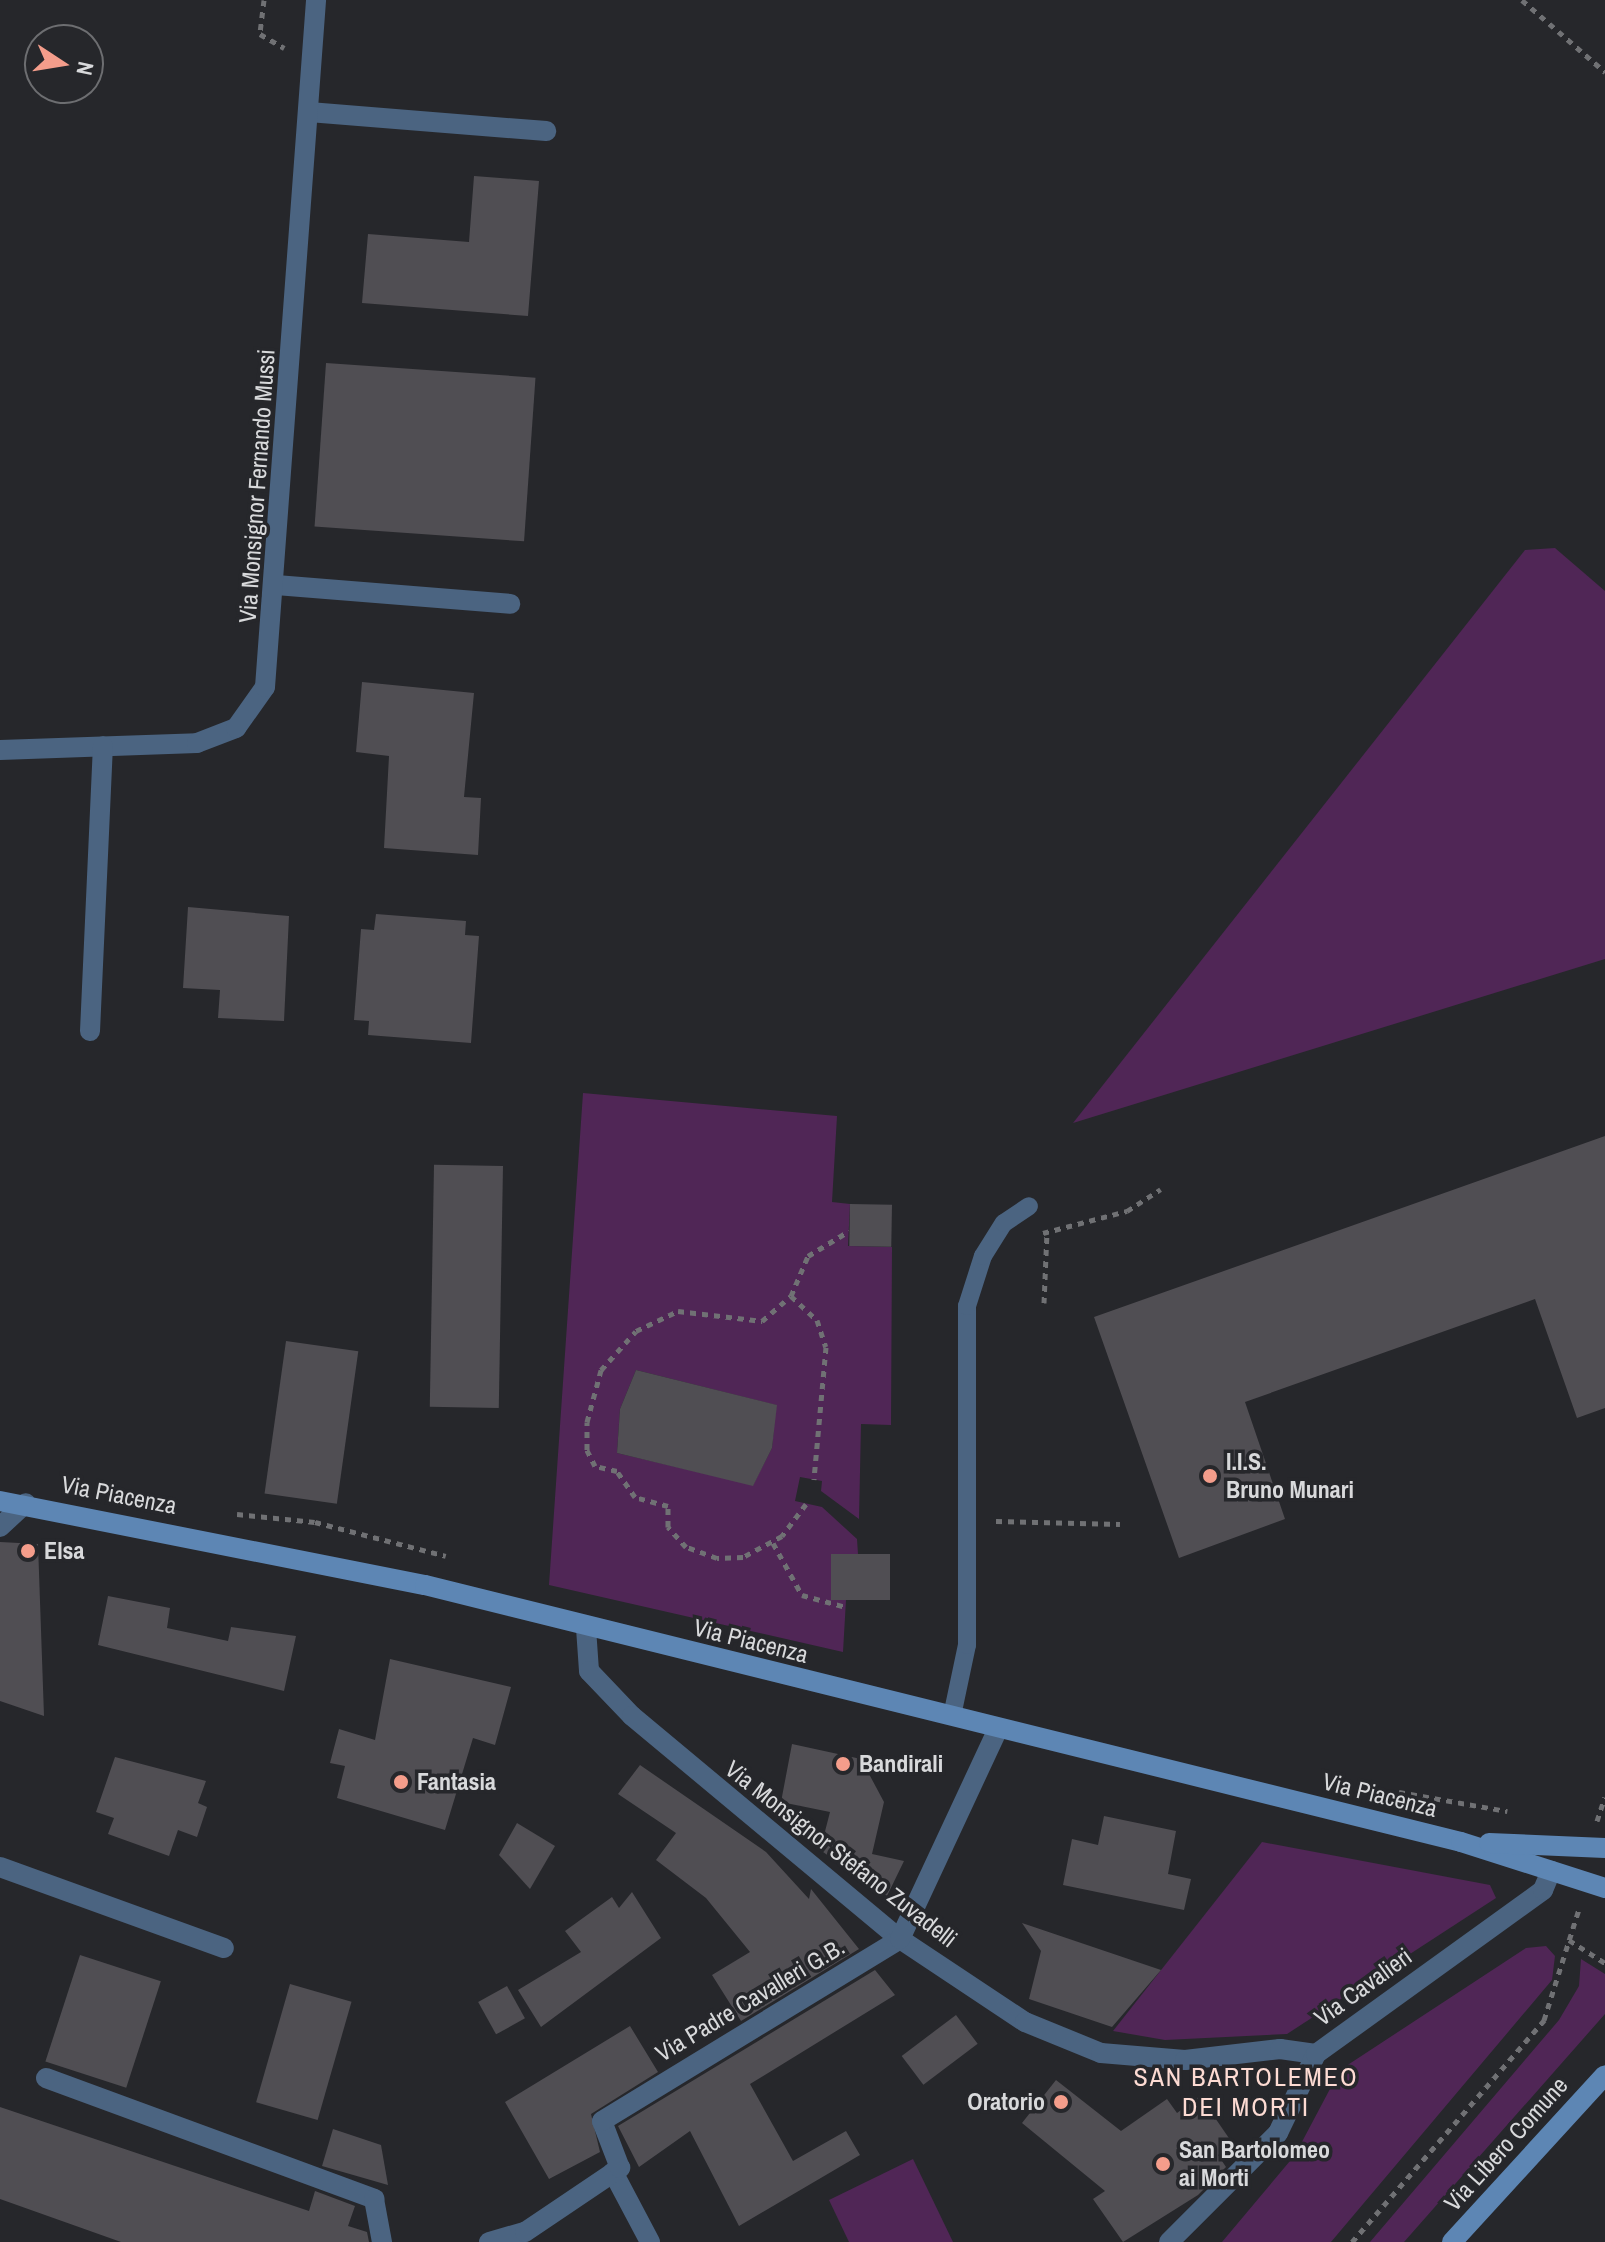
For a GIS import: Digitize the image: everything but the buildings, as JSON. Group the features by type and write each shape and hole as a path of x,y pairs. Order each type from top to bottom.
{"main road":[{"name":"Via Piacenza","path":"0,1501 26,1503 425,1585 586,1628 1461,1842 1595,1885"},
{"name":"Via Piacenza","path":"1461,1842 1598,1848"},
{"name":"Via Libero Comune","path":"1452,2242 1603,2075"}],"street":[{"name":"Via Monsignor Fernando Mussi","path":"0,750 197,743 236,728 265,687 276,585 316,0"},
{"path":"309,112 546,131"},
{"path":"276,585 510,604"},
{"path":"90,1031 103,746"},
{"name":"Via Piacenza","path":"0,1527 26,1503"},
{"name":"Via Monsignor Stefano Zuvadelli","path":"586,1628 589,1671 632,1716 900,1939 1025,2022 1101,2053 1185,2060 1280,2049 1316,2054"},
{"path":"900,1939 998,1729"},
{"path":"0,1867 224,1948"},
{"name":"Via Cavalieri","path":"1169,2242 1278,2133 1316,2054 1543,1890 1551,1871"},
{"name":"Via Padre Cavalleri G.B.","path":"613,2172 620,2168 602,2121 900,1939"},
{"path":"46,2078 374,2199 382,2242"},
{"path":"489,2242 525,2232 613,2172 650,2242"}],"lane":[{"path":"952,1716 967,1645 967,1306 983,1256 1004,1223 1029,1206"}],"path":[{"path":"264,0 260,34 271,37 289,60"},
{"path":"1522,0 1605,72"},
{"path":"1004,1223 1047,1232 1127,1211 1161,1189"},
{"path":"806,1504 773,1543 717,1558 686,1547 668,1527 668,1506 635,1497 617,1471 595,1466 587,1422 601,1370 636,1331 678,1311 762,1321 791,1296 808,1256 849,1231"},
{"path":"1044,1303 1047,1232"},
{"path":"791,1296 817,1320 826,1347 814,1479"},
{"path":"967,1519 1120,1524"},
{"path":"773,1543 802,1595 846,1607"},
{"path":"1598,1848 1605,1797"},
{"path":"1352,2242 1544,2020 1569,1940 1595,1885"},
{"path":"1569,1940 1605,1963"}],"shaded area":[{"path":"1555,548 1605,591 1605,959 1073,1123 1525,550"},
{"path":"583,1093 837,1116 832,1202 850,1204 848,1246 892,1247 891,1425 861,1424 859,1519 821,1491 822,1481 800,1477 795,1501 822,1507 857,1539 858,1554 831,1555 831,1600 846,1600 843,1652 549,1585","holes":["636,1370 776,1405 772,1448 753,1485 617,1453 620,1409"]},
{"path":"1262,1842 1490,1885 1496,1898 1287,2034 1165,2040 1113,2031"},
{"path":"1546,1946 1555,1956 1552,1980 1331,2242 1222,2242 1295,2155 1340,2070 1526,1948"},
{"path":"1581,1959 1605,1974 1605,2014 1404,2242 1370,2242 1559,2020 1579,1986"},
{"path":"913,2159 953,2242 849,2242 829,2200"}],"place":[{"name":"I.I.S. Bruno Munari","path":"1210,1476"},
{"name":"Elsa","path":"28,1551"},
{"name":"Bandirali","path":"843,1764"},
{"name":"Fantasia","path":"401,1782"},
{"name":"Oratorio","path":"1061,2102"},
{"name":"San Bartolomeo ai Morti","path":"1163,2164"}],"district":[{"name":"SAN BARTOLEMEO DEI MORTI","path":"1246,2092"}]}
